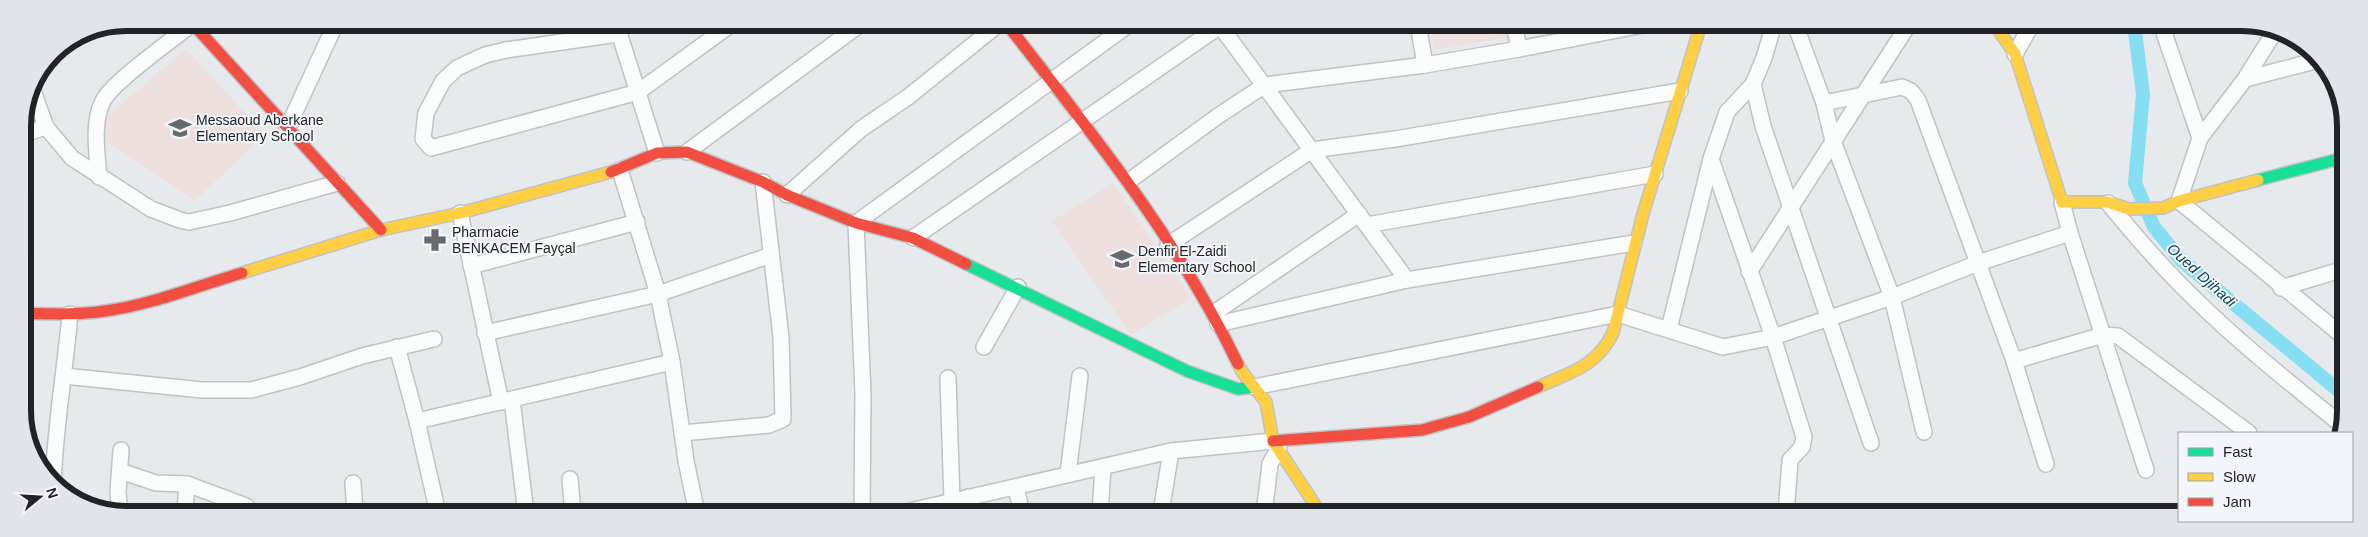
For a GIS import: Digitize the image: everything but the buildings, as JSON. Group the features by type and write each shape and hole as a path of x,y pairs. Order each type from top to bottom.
{"street":[{"path":"99,177 97,123 103,100 182,31"},
{"path":"199,31 381,230"},
{"path":"287,129 332,31"},
{"path":"606,31 506,50 485,55 466,64 444,81 426,113 424,138 432,148 638,92 722,31"},
{"path":"618,31 656,153"},
{"path":"687,152 851,31"},
{"path":"787,195 861,129 908,97 990,31"},
{"path":"1012,31 1129,181 1216,318 1243,373 1266,402 1276,444 1317,506"},
{"path":"856,223 1120,31"},
{"path":"913,238 1214,31"},
{"path":"1229,31 1265,85 1407,280"},
{"path":"1419,31 1424,65"},
{"path":"1515,31 1519,49"},
{"path":"1129,181 1218,116 1265,85 1424,65 1612,31"},
{"path":"931,506 1172,451 1276,444 1422,430 1445,426 1481,413 1584,367 1608,345 1618,314 1634,243 1699,31"},
{"path":"1669,329 1711,159 1727,112 1753,84 1764,58 1772,31"},
{"path":"1798,31 1824,102 1833,140 1892,297 1924,432"},
{"path":"1749,272 1833,140 1866,94 1905,31"},
{"path":"1999,31 2015,54 2062,202 2070,234 2146,470"},
{"path":"2015,54 2028,31"},
{"path":"2166,31 2200,138"},
{"path":"2179,201 2200,138 2246,79 2272,36"},
{"path":"2246,79 2312,62"},
{"path":"1753,84 1763,126 1870,443"},
{"path":"1824,102 1902,87 1911,91 1918,100 2014,362 2046,464"},
{"path":"1168,244 1312,150 1395,139 1680,91"},
{"path":"36,98 46,127 72,158 151,209 188,222 230,213 337,183"},
{"path":"31,132 46,127"},
{"path":"31,312 70,314 106,311 166,296 381,230 460,213 620,170 656,153 687,152 763,182 787,195 856,223 913,238 1018,287 1187,371 1238,389 1618,314 1723,347 1773,337 1828,316 1892,297 1978,263 2070,234"},
{"path":"1711,159 1773,337 1804,437 1802,447 1790,460 1787,506"},
{"path":"2062,202 2107,202 2129,209 2163,208 2179,201 2337,160"},
{"path":"620,170 658,294 672,362 695,506"},
{"path":"1216,318 1363,219 1655,174"},
{"path":"682,433 769,425 783,419 781,336 770,255 763,182"},
{"path":"2179,201 2281,288 2337,332"},
{"path":"2107,202 2150,254 2197,302 2238,339 2336,421"},
{"path":"460,213 485,333 507,401 525,506"},
{"path":"472,266 637,222"},
{"path":"856,223 863,394 862,506"},
{"path":"1216,318 1407,280 1634,243"},
{"path":"485,333 658,294 770,255"},
{"path":"2281,288 2337,271"},
{"path":"984,347 1018,287"},
{"path":"54,472 55,442 70,314"},
{"path":"2014,362 2103,335 2118,336 2249,432"},
{"path":"64,376 202,390 250,390 398,347 434,339"},
{"path":"398,347 436,506"},
{"path":"417,421 672,362"},
{"path":"1068,474 1080,376"},
{"path":"948,378 952,501"},
{"path":"1265,506 1270,464 1276,444"},
{"path":"119,506 120,450"},
{"path":"1162,506 1172,451"},
{"path":"1100,506 1103,468"},
{"path":"120,471 156,483 188,484 246,506"},
{"path":"570,479 572,506"},
{"path":"353,483 355,506"},
{"path":"186,506 188,484"},
{"path":"1016,488 1020,506"},
{"path":"968,498 969,506"}],"shaded area":[{"path":"1431,31 1508,31 1509,37 1435,50"},
{"name":"Messaoud Aberkane Elementary School","path":"186,49 264,134 195,201 106,141 101,122"},
{"name":"Denfir El-Zaidi Elementary School","path":"1113,183 1191,298 1131,335 1052,221"}],"waterway":[{"name":"Oued Djihadi","path":"2135,31 2143,94 2135,183 2154,227 2181,260 2337,389"}],"traffic: fast":[{"path":"2258,180 2337,160"},
{"path":"966,264 1187,371 1238,389 1254,387"}],"traffic: slow":[{"path":"1538,387 1572,372 1590,361 1599,354 1613,333 1643,214 1699,31"},
{"path":"1999,31 2015,54 2062,202 2107,202 2129,209 2163,208 2179,201 2258,180"},
{"path":"242,273 381,230 460,213 611,172"},
{"path":"1238,364 1266,402 1273,441 1316,506"}],"traffic: jam":[{"path":"199,31 381,230"},
{"path":"1012,31 1101,146 1161,230 1214,318 1238,364"},
{"path":"611,172 657,153 687,152 763,182 787,195 856,223 913,238 966,264"},
{"path":"31,313 75,314 122,308 157,300 242,273"},
{"path":"1273,441 1422,430 1469,417 1538,387"}],"place":[{"name":"Messaoud Aberkane Elementary School","path":"180,128"},
{"name":"Pharmacie BENKACEM Fayçal","path":"435,240"},
{"name":"Denfir El-Zaidi Elementary School","path":"1122,259"}]}
